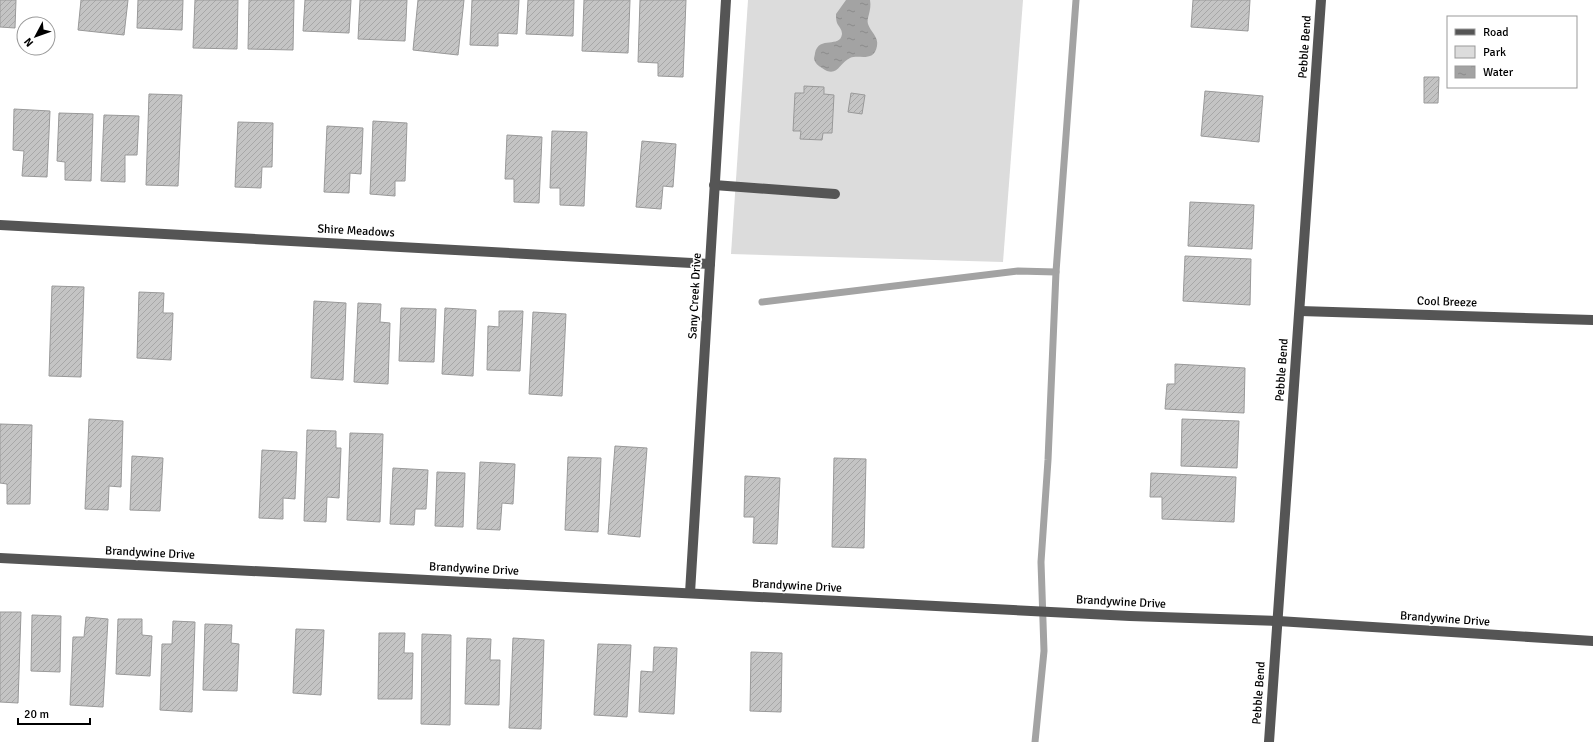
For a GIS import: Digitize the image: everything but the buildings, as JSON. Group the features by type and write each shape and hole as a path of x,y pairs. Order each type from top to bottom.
{"street":[{"name":"Sany Creek Drive","path":"690,593 726,0"},
{"name":"Pebble Bend","path":"1269,742 1321,0"},
{"path":"714,185 835,194"},
{"name":"Shire Meadows","path":"0,225 710,264"},
{"name":"Cool Breeze","path":"1300,311 1593,320"},
{"name":"Brandywine Drive","path":"0,558 1130,616 1278,621 1593,641"}],"green space":[{"path":"748,0 1023,0 1003,262 731,254"}],"water":[{"path":"846,0 870,0 868,22 869,27 877,40 877,46 873,54 870,56 850,58 846,60 838,69 831,72 827,71 816,63 814,59 815,53 817,48 821,45 838,41 840,38 842,32 836,20 836,14"}],"waterway":[{"path":"1035,742 1044,651 1041,562 1048,460 1056,272 1076,0"},
{"path":"762,302 1018,271 1056,272"}]}
